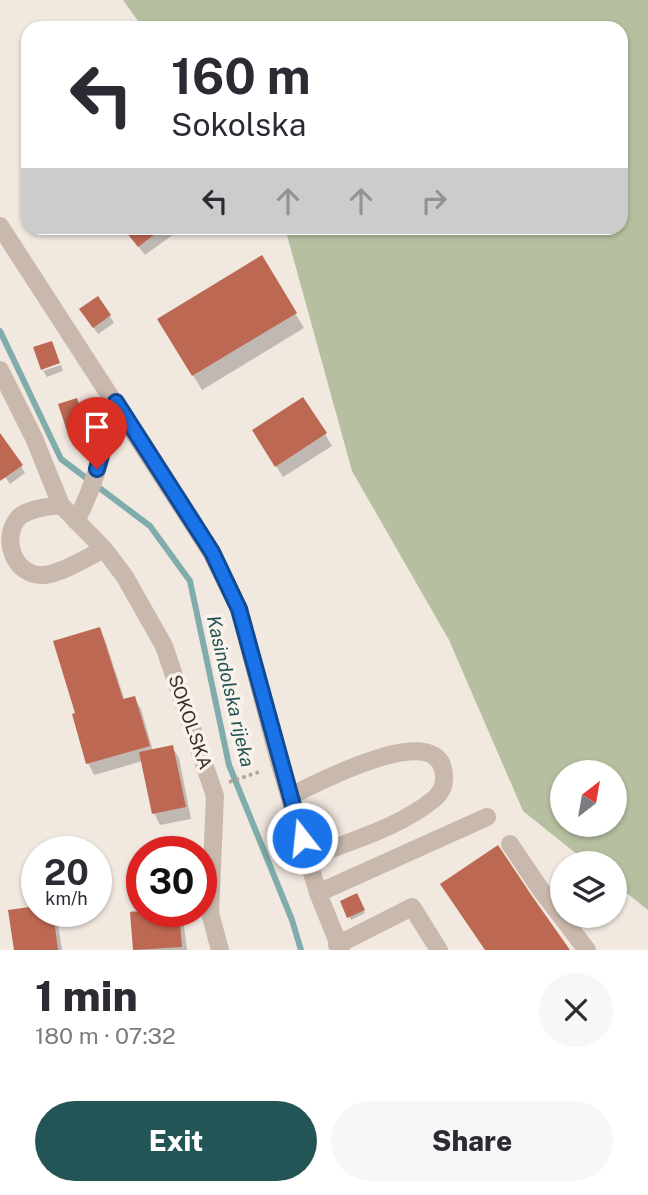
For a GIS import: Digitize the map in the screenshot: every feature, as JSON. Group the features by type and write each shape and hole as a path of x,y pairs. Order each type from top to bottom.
{"street":[{"path":"0,226 212,552 239,609 280,765 318,893 339,948 412,907 439,950"},
{"name":"SOKOLSKA","path":"0,370 34,438 61,505 80,513 125,577 163,646 215,796 210,913 220,950"},
{"path":"80,513 103,451 116,402"},
{"path":"61,505 29,512 19,517 12,526 9,548 20,567 30,573 51,574 104,549"},
{"path":"290,796 380,757 400,752 415,750 429,753 444,770 442,790 434,799 396,822 308,859"},
{"path":"318,893 487,817"},
{"path":"510,844 587,950"}],"path":[{"path":"212,787 280,765"}],"green space":[{"path":"123,0 648,0 648,910 627,893 627,851 573,851 556,837 627,837 627,760 550,760 550,833 523,811 449,640 352,471 287,235 628,235 628,21 138,21"}],"building":[{"path":"129,235 154,235 138,247"},
{"path":"262,255 297,313 192,376 157,319"},
{"path":"98,296 111,315 93,328 79,309"},
{"path":"52,341 60,363 41,370 33,347"},
{"path":"303,397 327,433 275,467 252,430"},
{"path":"77,398 88,431 69,437 58,404"},
{"path":"0,433 23,465 0,481"},
{"path":"100,627 123,699 135,696 150,746 86,764 72,714 75,713 53,641"},
{"path":"173,745 186,807 152,814 139,752"},
{"path":"498,845 550,922 550,928 555,928 570,950 485,950 440,884"},
{"path":"357,893 365,910 347,918 340,901"},
{"path":"21,908 21,927 55,927 58,950 14,950 8,910"},
{"path":"131,927 180,927 182,947 133,950"}],"waterway":[{"name":"Kasindolska rijeka","path":"0,331 61,459 150,526 190,581 229,765 292,920 301,950"}],"route":[{"path":"97,469 116,402 212,552 239,609 302,838"}]}
